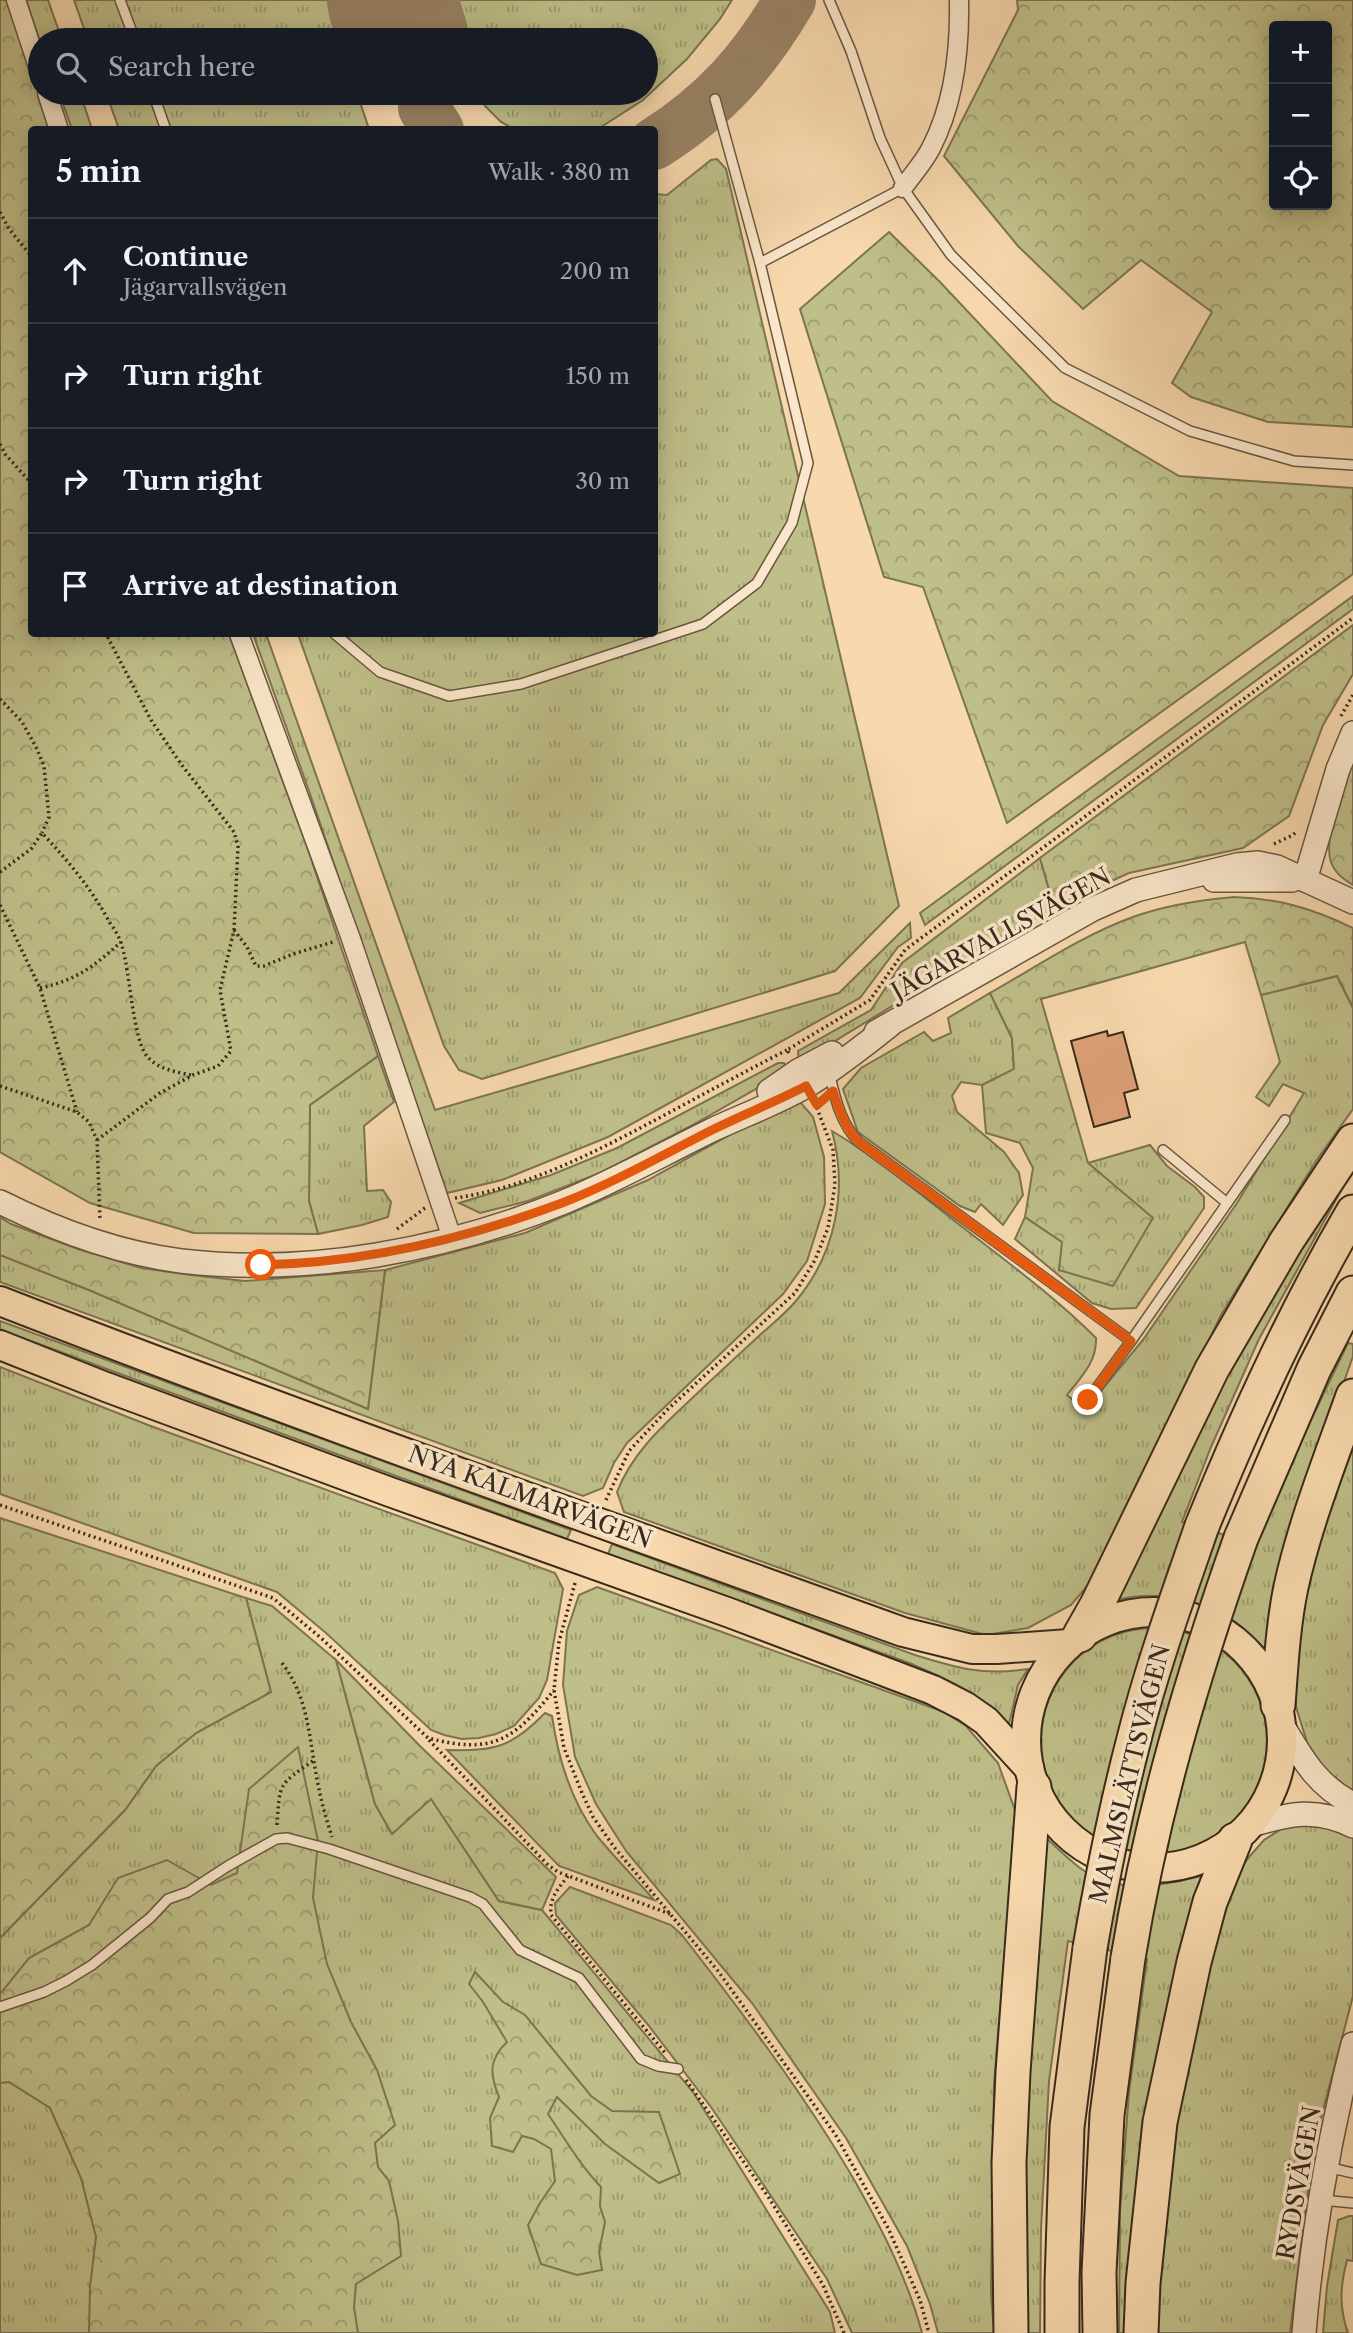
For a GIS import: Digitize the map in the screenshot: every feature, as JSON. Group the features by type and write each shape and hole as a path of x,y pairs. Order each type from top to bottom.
{"highway":[{"path":"1075,1639 1097,1605 1212,1369 1286,1242 1353,1141"},
{"name":"MALMSLÄTTSVÄGEN","path":"1062,2333 1068,2127 1090,1948 1104,1868 1134,1738 1202,1526 1237,1439 1276,1354 1353,1212"},
{"name":"MALMSLÄTTSVÄGEN","path":"1100,2333 1099,2272 1107,2115 1141,1878 1175,1742 1206,1638 1241,1538 1314,1368 1353,1293"},
{"path":"1279,1714 1282,1652 1291,1587 1321,1487 1353,1396"},
{"path":"1011,2333 1008,2248 1012,2085 1031,1777"},
{"path":"1141,2333 1143,2283 1160,2122 1194,1962 1210,1902 1243,1832"}],"main road":[{"name":"NYA KALMARVÄGEN","path":"0,1301 356,1435 903,1632 972,1649 997,1649 1075,1639"},
{"name":"NYA KALMARVÄGEN","path":"0,1345 106,1387 730,1613 933,1690 966,1707 985,1721 1031,1777 1049,1814 1069,1836 1102,1858 1121,1864 1161,1869 1181,1866 1219,1851 1243,1832 1266,1803 1277,1777 1282,1751 1279,1714 1270,1684 1244,1648 1208,1623 1164,1612 1120,1616 1075,1639 1046,1670 1032,1700 1026,1734 1031,1777"}],"street":[{"path":"16,0 28,36"},
{"path":"903,188 930,150 944,120 956,63 959,0"},
{"path":"51,105 59,126"},
{"path":"240,637 350,936 452,1238"},
{"path":"1305,880 1347,725"},
{"name":"JÄGARVALLSVÄGEN","path":"0,1202 98,1242 180,1261 299,1264 376,1254 452,1238 564,1202 807,1087 889,1026 1093,909 1136,890 1237,865 1258,863 1277,867 1353,902"},
{"name":"JÄGARVALLSVÄGEN","path":"1179,880 1305,880"},
{"path":"1279,1714 1318,1779 1337,1796 1353,1804"},
{"path":"1243,1832 1300,1814 1316,1813 1332,1816 1353,1826"},
{"name":"RYDSVÄGEN","path":"1304,2333 1320,2199 1353,2045"}],"lane":[{"path":"120,0 130,28"},
{"path":"829,0 851,51 880,138 903,188 951,255 1065,368 1190,431 1294,461 1353,465"},
{"path":"338,637 380,673 449,696 521,684 703,624 757,583 792,523 808,463 760,263 715,99"},
{"path":"157,105 165,126"},
{"path":"760,263 903,188"},
{"path":"829,1073 840,1114 859,1142 1131,1341"},
{"path":"1088,1400 1285,1121"},
{"path":"1163,1150 1227,1203"},
{"path":"0,2007 44,1992 66,1981 92,1965 150,1919 168,1899 188,1892 276,1839 287,1838 335,1851 470,1897 483,1904 520,1950 579,1978 641,2059 658,2066 678,2069"},
{"path":"1327,2167 1353,2173"},
{"path":"1320,2199 1353,2203"}],"path":[{"path":"0,212 9,229 28,252"},
{"path":"0,444 5,454 28,480"},
{"path":"391,1231 400,1228 428,1206 491,1191 564,1165 609,1144 787,1050 870,1000 905,950 1353,618"},
{"path":"97,1140 160,1093 192,1075 218,1066 231,1051 220,990 234,930 238,847 234,832 151,720 108,637"},
{"path":"1347,725 1353,695"},
{"path":"0,699 22,722 44,766 49,817 31,849 0,872"},
{"path":"1258,863 1261,850 1293,835 1298,829"},
{"path":"42,833 78,872 101,905 121,942 141,1044 147,1057 167,1069 192,1075"},
{"path":"0,905 40,988 77,1112"},
{"path":"234,930 247,947 256,966 264,966 350,936"},
{"path":"40,988 65,983 88,970 121,942"},
{"path":"604,1503 629,1451 668,1409 795,1293 815,1259 828,1228 835,1185 833,1150 807,1087 787,1050"},
{"path":"807,1087 829,1073"},
{"path":"0,1086 77,1112 89,1122 97,1140 100,1222 89,1218"},
{"path":"0,1505 273,1598 321,1638 428,1738 548,1865 568,1876 673,1915"},
{"path":"576,1581 559,1642 554,1690 564,1748 593,1817 614,1847 718,1971 835,2134 888,2228 920,2300 929,2333"},
{"path":"282,1663 301,1695 309,1722 319,1790 335,1851"},
{"path":"428,1738 449,1744 471,1745 507,1736 520,1729 554,1690"},
{"path":"276,1839 280,1789 285,1780 314,1760"},
{"path":"568,1876 550,1904 551,1915 706,2106 823,2285 844,2333"}],"green space":[{"path":"0,0 11,0 28,52 28,105 45,105 52,126 28,126 28,637 230,637 308,850 378,1056 310,1105 309,1201 318,1234 194,1233 90,1203 0,1152"},
{"path":"26,0 48,0 58,28 36,28"},
{"path":"74,0 330,0 338,28 84,28"},
{"path":"451,0 732,0 687,59 658,86 658,28 459,28"},
{"path":"1017,0 1353,0 1353,427 1268,422 1191,397 1172,383 1212,312 1141,260 1083,309 1018,246 944,156 1018,10"},
{"path":"63,105 84,105 91,126 71,126"},
{"path":"110,105 361,105 368,126 118,126"},
{"path":"635,105 603,126 508,126 485,106"},
{"path":"717,159 726,169 899,906 835,971 482,1079 459,1070 444,1046 299,637 658,637 658,194 667,195 711,160"},
{"path":"889,232 1052,401 1179,476 1353,488 1353,574 1007,823 923,587 884,577 800,309"},
{"path":"1353,596 1353,609 925,925 920,913"},
{"path":"1353,625 1353,674 1323,725 1289,816 1243,848 1129,873 1054,907 1040,858"},
{"path":"254,637 267,637 435,1110 839,993 910,923 911,938 898,947 860,998 608,1137 502,1180 447,1193"},
{"path":"1353,762 1353,885 1335,869 1329,852 1335,812"},
{"path":"1040,858 1054,907 799,1063 798,1051 871,1010 902,963"},
{"path":"1234,897 1295,906 1353,928 1353,1008 1337,976 1261,995 1245,942 1041,999 1088,1163 1153,1218 1113,1286 1059,1270 1062,1242 1025,1217 1033,1168 1020,1143 986,1133 982,1085 1014,1069 1012,1038 990,993 1114,924 1158,909"},
{"path":"1337,976 1353,1008 1353,1109 1316,1161 1221,1315 1096,1576 1071,1605 1028,1628 986,1635 905,1613 624,1512 617,1492 638,1455 676,1414 791,1306 820,1263 835,1221 838,1198 837,1153 832,1131 883,1166 1016,1268 1096,1338 1091,1362 1067,1395 1085,1410 1143,1340 1237,1203 1304,1093 1283,1084 1269,1106 1256,1097 1280,1062 1261,995"},
{"path":"990,993 1012,1038 1014,1070 982,1085 961,1082 952,1096 957,1112 1004,1152 1019,1173 1023,1195 1003,1225 981,1204 975,1212 960,1206 858,1132 843,1089 861,1068 924,1032 933,1041 951,1033 948,1018"},
{"path":"378,1056 394,1102 364,1126 367,1191 383,1190 391,1202 388,1217 318,1234 309,1201 310,1105"},
{"path":"778,1063 784,1063 784,1073 600,1173 528,1201 480,1213 459,1203 551,1175 617,1148"},
{"path":"787,1103 801,1103 813,1117 824,1157 825,1204 807,1261 783,1294 627,1443 603,1488 583,1496 0,1282 0,1255 368,1409 385,1270 525,1233 648,1180"},
{"path":"1150,1145 1167,1166 1204,1197 1204,1208 1136,1308 1111,1309 1092,1303 1015,1239 1025,1217 1062,1242 1152,1218 1088,1163"},
{"path":"1353,1169 1259,1339 1211,1447 1182,1522 1257,1545 1310,1422 1348,1343 1353,1344 1353,1356 1327,1430 1271,1655 1238,1625 1201,1605 1161,1596 1116,1600 1244,1327"},
{"path":"0,1217 11,1224 78,1249 141,1268 191,1275 245,1281 385,1270 368,1409 0,1255"},
{"path":"0,1321 571,1530 567,1539 12,1334 0,1329"},
{"path":"0,1367 148,1425 555,1573 563,1589 547,1680 539,1698 514,1726 496,1734 462,1739 444,1735 431,1730 326,1633 277,1592 0,1494"},
{"path":"1353,1441 1353,1793 1342,1789 1313,1761 1296,1707 1297,1630 1312,1561"},
{"path":"0,1518 246,1598 271,1692 196,1733 156,1766 125,1810 0,1938"},
{"path":"612,1544 930,1660 984,1671 1028,1669 1018,1685 1009,1724 975,1696 939,1676 608,1554"},
{"path":"597,1587 944,1712 966,1726 998,1763 1016,1813 994,2084 991,2292 994,2333 938,2333 930,2304 907,2246 846,2138 752,2003 626,1851 596,1804 575,1757 563,1685 567,1631 579,1595"},
{"path":"246,1598 272,1606 336,1660 375,1804 392,1834 431,1798 499,1901 542,1910 693,2092 830,2312 835,2333 0,2333 0,1938 125,1810 156,1766 196,1733 271,1692"},
{"path":"1154,1628 1197,1637 1217,1647 1234,1661 1248,1678 1258,1698 1267,1741 1258,1784 1248,1804 1234,1821 1217,1835 1197,1845 1154,1854 1111,1845 1091,1835 1074,1821 1060,1804 1050,1784 1041,1741 1050,1698 1060,1678 1074,1661 1091,1647 1111,1637"},
{"path":"336,1660 420,1746 556,1877 542,1910 499,1901 431,1799 392,1834 375,1804"},
{"path":"545,1713 552,1716 567,1779 588,1823 654,1900 559,1866 447,1750 478,1750 501,1745 522,1734"},
{"path":"298,1747 318,1841 313,1898 327,1964 351,2022 377,2070 395,2125 375,2143 378,2167 389,2181 398,2221 401,2256 356,2284 354,2307 358,2333 89,2333 90,2287 96,2237 81,2178 50,2108 9,2082 0,2083 0,1994 29,1958 89,1925 118,1878 167,1860 211,1885 237,1873 249,1789"},
{"path":"1304,1822 1353,1835 1353,1996 1314,2145 1290,2333 1157,2333 1159,2237 1179,2090 1216,1934 1237,1873 1250,1856 1264,1840 1283,1828"},
{"path":"1043,1835 1080,1868 1109,1882 1139,1886 1201,1876 1151,2094 1128,2333 1119,2333 1120,2211 1129,2092 1147,1959 1068,1941 1049,2081 1041,2229 1040,2333 1021,2333 1017,2183"},
{"path":"570,1887 671,1925 682,1935 773,2056 836,2150 894,2256 922,2333 852,2333 827,2279 711,2107 649,2026 556,1915 555,1903"},
{"path":"475,1972 503,2002 525,2015 591,2096 612,2111 659,2112 680,2174 659,2183 605,2144 557,2097 548,2114 579,2161 601,2187 600,2206 605,2222 599,2252 602,2270 577,2275 541,2264 528,2225 555,2181 551,2149 534,2139 522,2136 513,2152 492,2146 490,2118 499,2097 492,2068 496,2055 507,2042 469,1984"},
{"path":"1353,2216 1353,2261 1347,2260 1342,2297 1348,2333 1323,2333 1327,2286 1338,2220"}],"building":[{"path":"1107,1031 1108,1036 1123,1032 1138,1089 1124,1093 1130,1117 1094,1127 1071,1041"}],"taxiway":[{"path":"658,141 696,114 732,80 762,43 790,0"},
{"path":"424,108 435,126"}],"runway":[{"path":"392,0 400,28"}],"route":[{"path":"261,1265 299,1264 376,1254 452,1238 514,1219 564,1202 607,1183 806,1086 817,1105 833,1091 840,1114 859,1142 1131,1341 1088,1400"}]}
